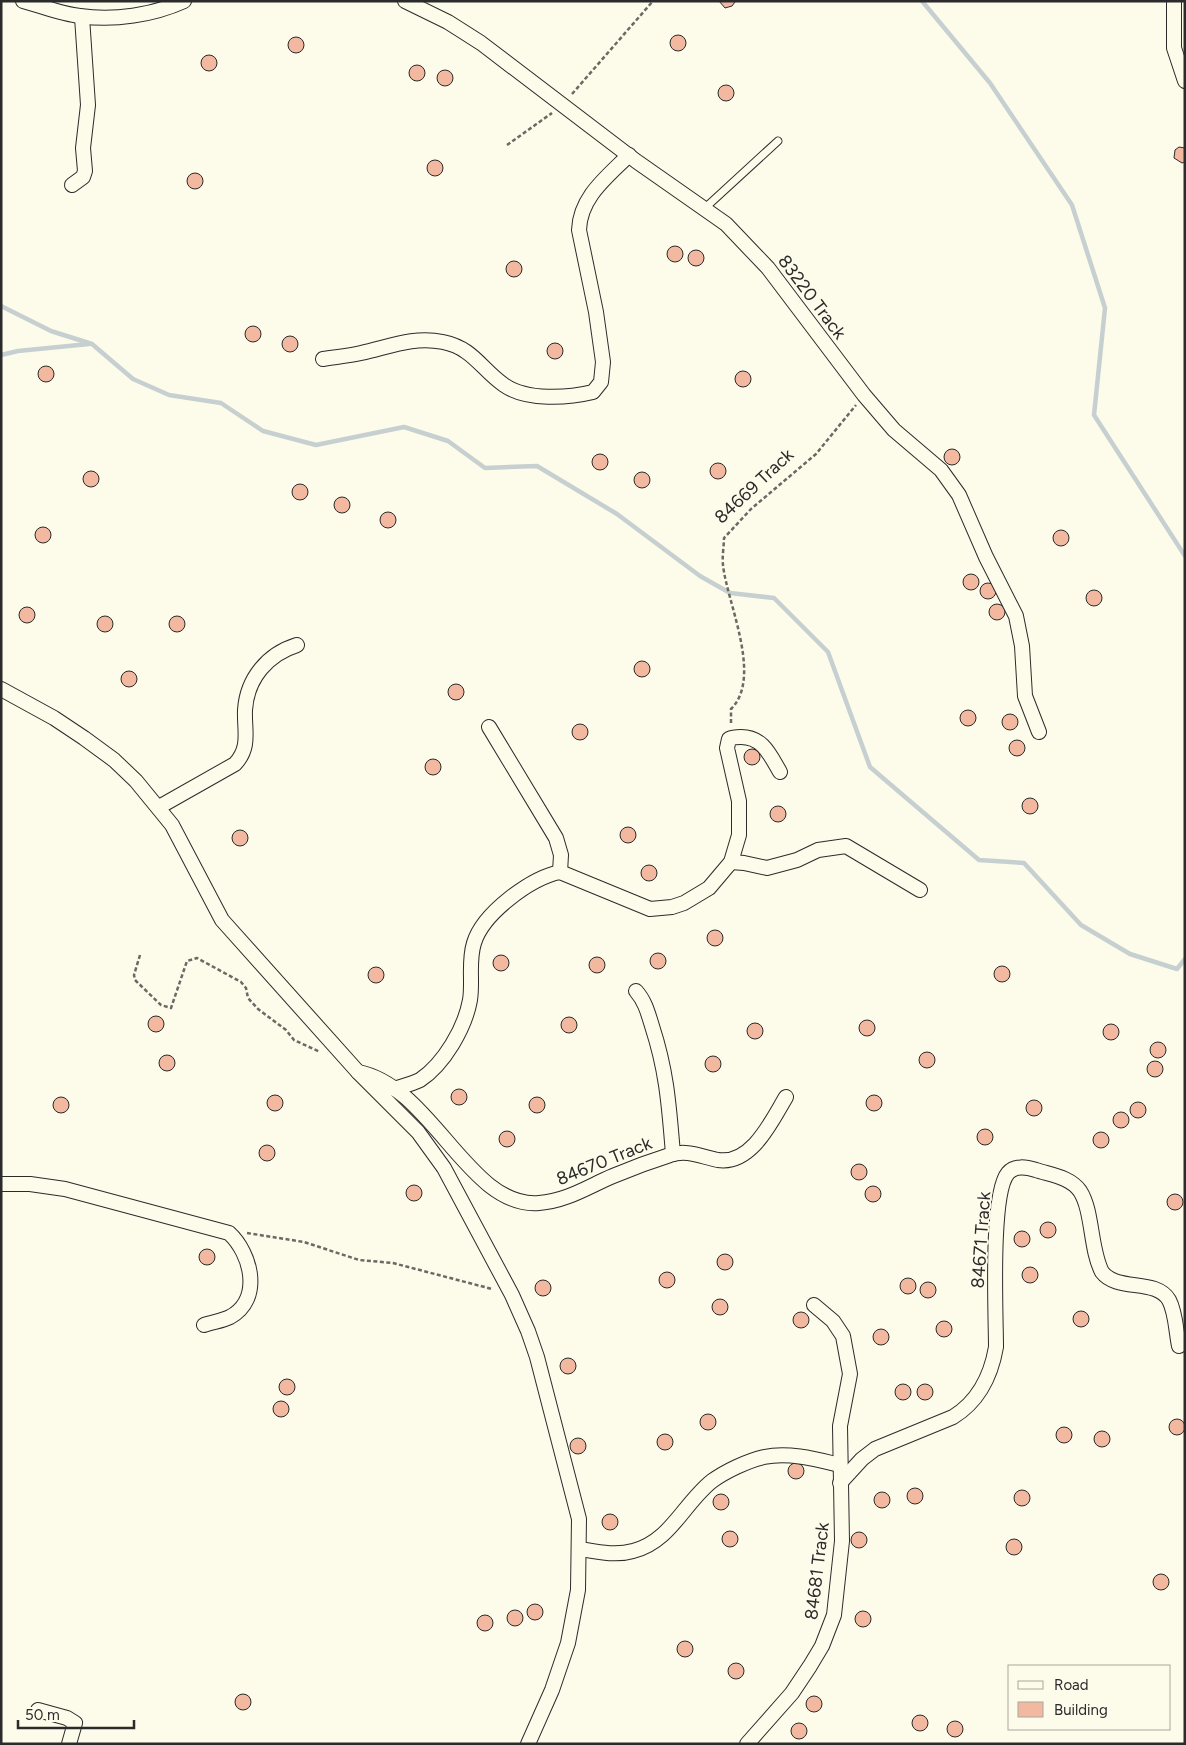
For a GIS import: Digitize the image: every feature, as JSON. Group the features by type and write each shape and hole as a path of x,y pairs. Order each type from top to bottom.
{"street":[{"path":"23,1 82,17 128,16 170,8 184,1"},
{"name":"83220 Track","path":"404,1 441,18 481,43 629,156 706,208 726,224 768,268 864,395 894,430 941,470 959,495 986,558 1016,616 1022,646 1025,696 1039,732"},
{"path":"1174,1 1174,48 1185,81"},
{"path":"72,186 83,177 85,170 83,148 88,105 82,17"},
{"path":"323,359 357,354 407,341 434,340 468,351 505,386 526,394 593,392 602,382 604,362 579,230 579,220 588,198 629,156"},
{"path":"159,807 234,764 241,758 246,746 247,700 253,683 265,662 273,655 297,644"},
{"path":"1,689 54,718 114,760 159,807 172,825 222,920 358,1072 418,1132 432,1150 444,1168 512,1295 537,1357 576,1505 580,1549 578,1590 563,1663 528,1744"},
{"path":"488,727 556,838 561,855 560,872"},
{"path":"394,1089 418,1081 429,1073 439,1062 459,1029 470,1000 471,953 481,929 507,901 537,880 560,872 650,908 672,907 693,899 709,888 731,862 739,834 739,801 727,748 731,737 746,737 759,742 764,746 780,772"},
{"path":"731,862 744,862 767,868 797,860 818,850 846,846 920,890"},
{"name":"84670 Track","path":"358,1072 374,1076 394,1089 426,1115 454,1151 499,1192 524,1203 556,1200 574,1195 613,1176 673,1154 668,1093 662,1054 646,1007 636,991"},
{"path":"673,1154 694,1153 719,1160 737,1157 749,1150 761,1137 786,1097"},
{"name":"84671 Track","path":"840,1484 862,1458 875,1449 953,1417 968,1406 982,1390 993,1362 996,1347 995,1254 1002,1187 1008,1173 1014,1168 1029,1168 1068,1180 1074,1185 1084,1200 1102,1272 1112,1279 1164,1294 1170,1302 1179,1346"},
{"path":"1,1184 30,1184 65,1189 229,1233 242,1249 249,1267 251,1278 248,1294 243,1304 230,1317 204,1325"},
{"name":"84681 Track","path":"747,1744 792,1693 810,1666 829,1630 834,1615 842,1541 843,1507 840,1484 840,1426 850,1381 848,1353 838,1327 814,1305"},
{"path":"580,1549 623,1553 649,1545 676,1522 712,1482 749,1462 764,1457 786,1455 840,1465"},
{"path":"38,1710 67,1718 75,1723 69,1744"}],"lane":[{"path":"706,208 778,141"}],"path":[{"path":"507,145 562,106 653,1"},
{"name":"84669 Track","path":"731,737 731,708 739,701 744,676 734,609 723,564 724,538 751,509 816,454 864,395"},
{"path":"140,955 134,975 135,980 161,1005 171,1008 187,961 197,958 241,982 246,988 248,998 258,1009 286,1030 294,1040 328,1056 341,1052"},
{"path":"229,1233 261,1234 295,1240 359,1260 394,1263 512,1295"}],"building":[{"path":"719,1 735,2 732,6 725,8"},
{"path":"678,35 686,43 678,51 670,43"},
{"path":"296,37 304,45 296,53 288,45"},
{"path":"209,55 217,63 209,71 201,63"},
{"path":"417,65 425,73 417,81 409,73"},
{"path":"445,70 453,78 445,86 437,78"},
{"path":"726,85 734,93 726,101 718,93"},
{"path":"1179,147 1185,148 1185,162 1182,163 1174,158 1175,150"},
{"path":"435,160 443,168 435,176 427,168"},
{"path":"195,173 203,181 195,189 187,181"},
{"path":"675,246 683,254 675,262 667,254"},
{"path":"696,250 704,258 696,266 688,258"},
{"path":"514,261 522,269 514,277 506,269"},
{"path":"253,326 261,334 253,342 245,334"},
{"path":"290,336 298,344 290,352 282,344"},
{"path":"555,343 563,351 555,359 547,351"},
{"path":"46,366 54,374 46,382 38,374"},
{"path":"743,371 751,379 743,387 735,379"},
{"path":"952,449 960,457 952,465 944,457"},
{"path":"600,454 608,462 600,470 592,462"},
{"path":"718,463 726,471 718,479 710,471"},
{"path":"91,471 99,479 91,487 83,479"},
{"path":"642,472 650,480 642,488 634,480"},
{"path":"300,484 308,492 300,500 292,492"},
{"path":"342,497 350,505 342,513 334,505"},
{"path":"388,512 396,520 388,528 380,520"},
{"path":"43,527 51,535 43,543 35,535"},
{"path":"1061,530 1069,538 1061,546 1053,538"},
{"path":"971,574 979,582 971,590 963,582"},
{"path":"988,583 996,591 988,599 980,591"},
{"path":"1094,590 1102,598 1094,606 1086,598"},
{"path":"997,604 1005,612 997,620 989,612"},
{"path":"27,607 35,615 27,623 19,615"},
{"path":"105,616 113,624 105,632 97,624"},
{"path":"177,616 185,624 177,632 169,624"},
{"path":"642,661 650,669 642,677 634,669"},
{"path":"129,671 137,679 129,687 121,679"},
{"path":"456,684 464,692 456,700 448,692"},
{"path":"968,710 976,718 968,726 960,718"},
{"path":"1010,714 1018,722 1010,730 1002,722"},
{"path":"580,724 588,732 580,740 572,732"},
{"path":"1017,740 1025,748 1017,756 1009,748"},
{"path":"752,749 760,757 752,765 744,757"},
{"path":"433,759 441,767 433,775 425,767"},
{"path":"1030,798 1038,806 1030,814 1022,806"},
{"path":"778,806 786,814 778,822 770,814"},
{"path":"628,827 636,835 628,843 620,835"},
{"path":"240,830 248,838 240,846 232,838"},
{"path":"649,865 657,873 649,881 641,873"},
{"path":"715,930 723,938 715,946 707,938"},
{"path":"658,953 666,961 658,969 650,961"},
{"path":"501,955 509,963 501,971 493,963"},
{"path":"597,957 605,965 597,973 589,965"},
{"path":"1002,966 1010,974 1002,982 994,974"},
{"path":"376,967 384,975 376,983 368,975"},
{"path":"156,1016 164,1024 156,1032 148,1024"},
{"path":"569,1017 577,1025 569,1033 561,1025"},
{"path":"867,1020 875,1028 867,1036 859,1028"},
{"path":"755,1023 763,1031 755,1039 747,1031"},
{"path":"1111,1024 1119,1032 1111,1040 1103,1032"},
{"path":"1158,1042 1166,1050 1158,1058 1150,1050"},
{"path":"927,1052 935,1060 927,1068 919,1060"},
{"path":"167,1055 175,1063 167,1071 159,1063"},
{"path":"713,1056 721,1064 713,1072 705,1064"},
{"path":"1155,1061 1163,1069 1155,1077 1147,1069"},
{"path":"459,1089 467,1097 459,1105 451,1097"},
{"path":"275,1095 283,1103 275,1111 267,1103"},
{"path":"874,1095 882,1103 874,1111 866,1103"},
{"path":"61,1097 69,1105 61,1113 53,1105"},
{"path":"537,1097 545,1105 537,1113 529,1105"},
{"path":"1034,1100 1042,1108 1034,1116 1026,1108"},
{"path":"1138,1102 1146,1110 1138,1118 1130,1110"},
{"path":"1121,1112 1129,1120 1121,1128 1113,1120"},
{"path":"985,1129 993,1137 985,1145 977,1137"},
{"path":"507,1131 515,1139 507,1147 499,1139"},
{"path":"1101,1132 1109,1140 1101,1148 1093,1140"},
{"path":"267,1145 275,1153 267,1161 259,1153"},
{"path":"859,1164 867,1172 859,1180 851,1172"},
{"path":"414,1185 422,1193 414,1201 406,1193"},
{"path":"873,1186 881,1194 873,1202 865,1194"},
{"path":"1175,1194 1183,1202 1175,1210 1167,1202"},
{"path":"1048,1222 1056,1230 1048,1238 1040,1230"},
{"path":"1022,1231 1030,1239 1022,1247 1014,1239"},
{"path":"207,1249 215,1257 207,1265 199,1257"},
{"path":"725,1254 733,1262 725,1270 717,1262"},
{"path":"1030,1267 1038,1275 1030,1283 1022,1275"},
{"path":"667,1272 675,1280 667,1288 659,1280"},
{"path":"908,1278 916,1286 908,1294 900,1286"},
{"path":"543,1280 551,1288 543,1296 535,1288"},
{"path":"928,1282 936,1290 928,1298 920,1290"},
{"path":"720,1299 728,1307 720,1315 712,1307"},
{"path":"1081,1311 1089,1319 1081,1327 1073,1319"},
{"path":"801,1312 809,1320 801,1328 793,1320"},
{"path":"944,1321 952,1329 944,1337 936,1329"},
{"path":"881,1329 889,1337 881,1345 873,1337"},
{"path":"568,1358 576,1366 568,1374 560,1366"},
{"path":"287,1379 295,1387 287,1395 279,1387"},
{"path":"903,1384 911,1392 903,1400 895,1392"},
{"path":"925,1384 933,1392 925,1400 917,1392"},
{"path":"281,1401 289,1409 281,1417 273,1409"},
{"path":"708,1414 716,1422 708,1430 700,1422"},
{"path":"1177,1419 1185,1427 1177,1435 1169,1427"},
{"path":"1064,1427 1072,1435 1064,1443 1056,1435"},
{"path":"1102,1431 1110,1439 1102,1447 1094,1439"},
{"path":"665,1434 673,1442 665,1450 657,1442"},
{"path":"578,1438 586,1446 578,1454 570,1446"},
{"path":"796,1463 804,1471 796,1479 788,1471"},
{"path":"915,1488 923,1496 915,1504 907,1496"},
{"path":"1022,1490 1030,1498 1022,1506 1014,1498"},
{"path":"882,1492 890,1500 882,1508 874,1500"},
{"path":"721,1494 729,1502 721,1510 713,1502"},
{"path":"610,1514 618,1522 610,1530 602,1522"},
{"path":"730,1531 738,1539 730,1547 722,1539"},
{"path":"859,1532 867,1540 859,1548 851,1540"},
{"path":"1014,1539 1022,1547 1014,1555 1006,1547"},
{"path":"1161,1574 1169,1582 1161,1590 1153,1582"},
{"path":"535,1604 543,1612 535,1620 527,1612"},
{"path":"515,1610 523,1618 515,1626 507,1618"},
{"path":"863,1611 871,1619 863,1627 855,1619"},
{"path":"485,1615 493,1623 485,1631 477,1623"},
{"path":"685,1641 693,1649 685,1657 677,1649"},
{"path":"736,1663 744,1671 736,1679 728,1671"},
{"path":"243,1694 251,1702 243,1710 235,1702"},
{"path":"814,1696 822,1704 814,1712 806,1704"},
{"path":"920,1715 928,1723 920,1731 912,1723"},
{"path":"955,1721 963,1729 955,1737 947,1729"},
{"path":"799,1723 807,1731 799,1739 791,1731"}],"waterway":[{"path":"922,1 990,83 1072,205 1105,308 1094,415 1185,556"},
{"path":"1,306 51,331 92,344 133,379 169,395 221,403 263,431 316,445 404,427 448,441 485,468 537,466 617,514 700,576 730,593 774,598 828,652 870,767 979,860 1024,863 1081,925 1130,954 1177,969 1185,959"},
{"path":"1,355 18,351 89,344"}]}
